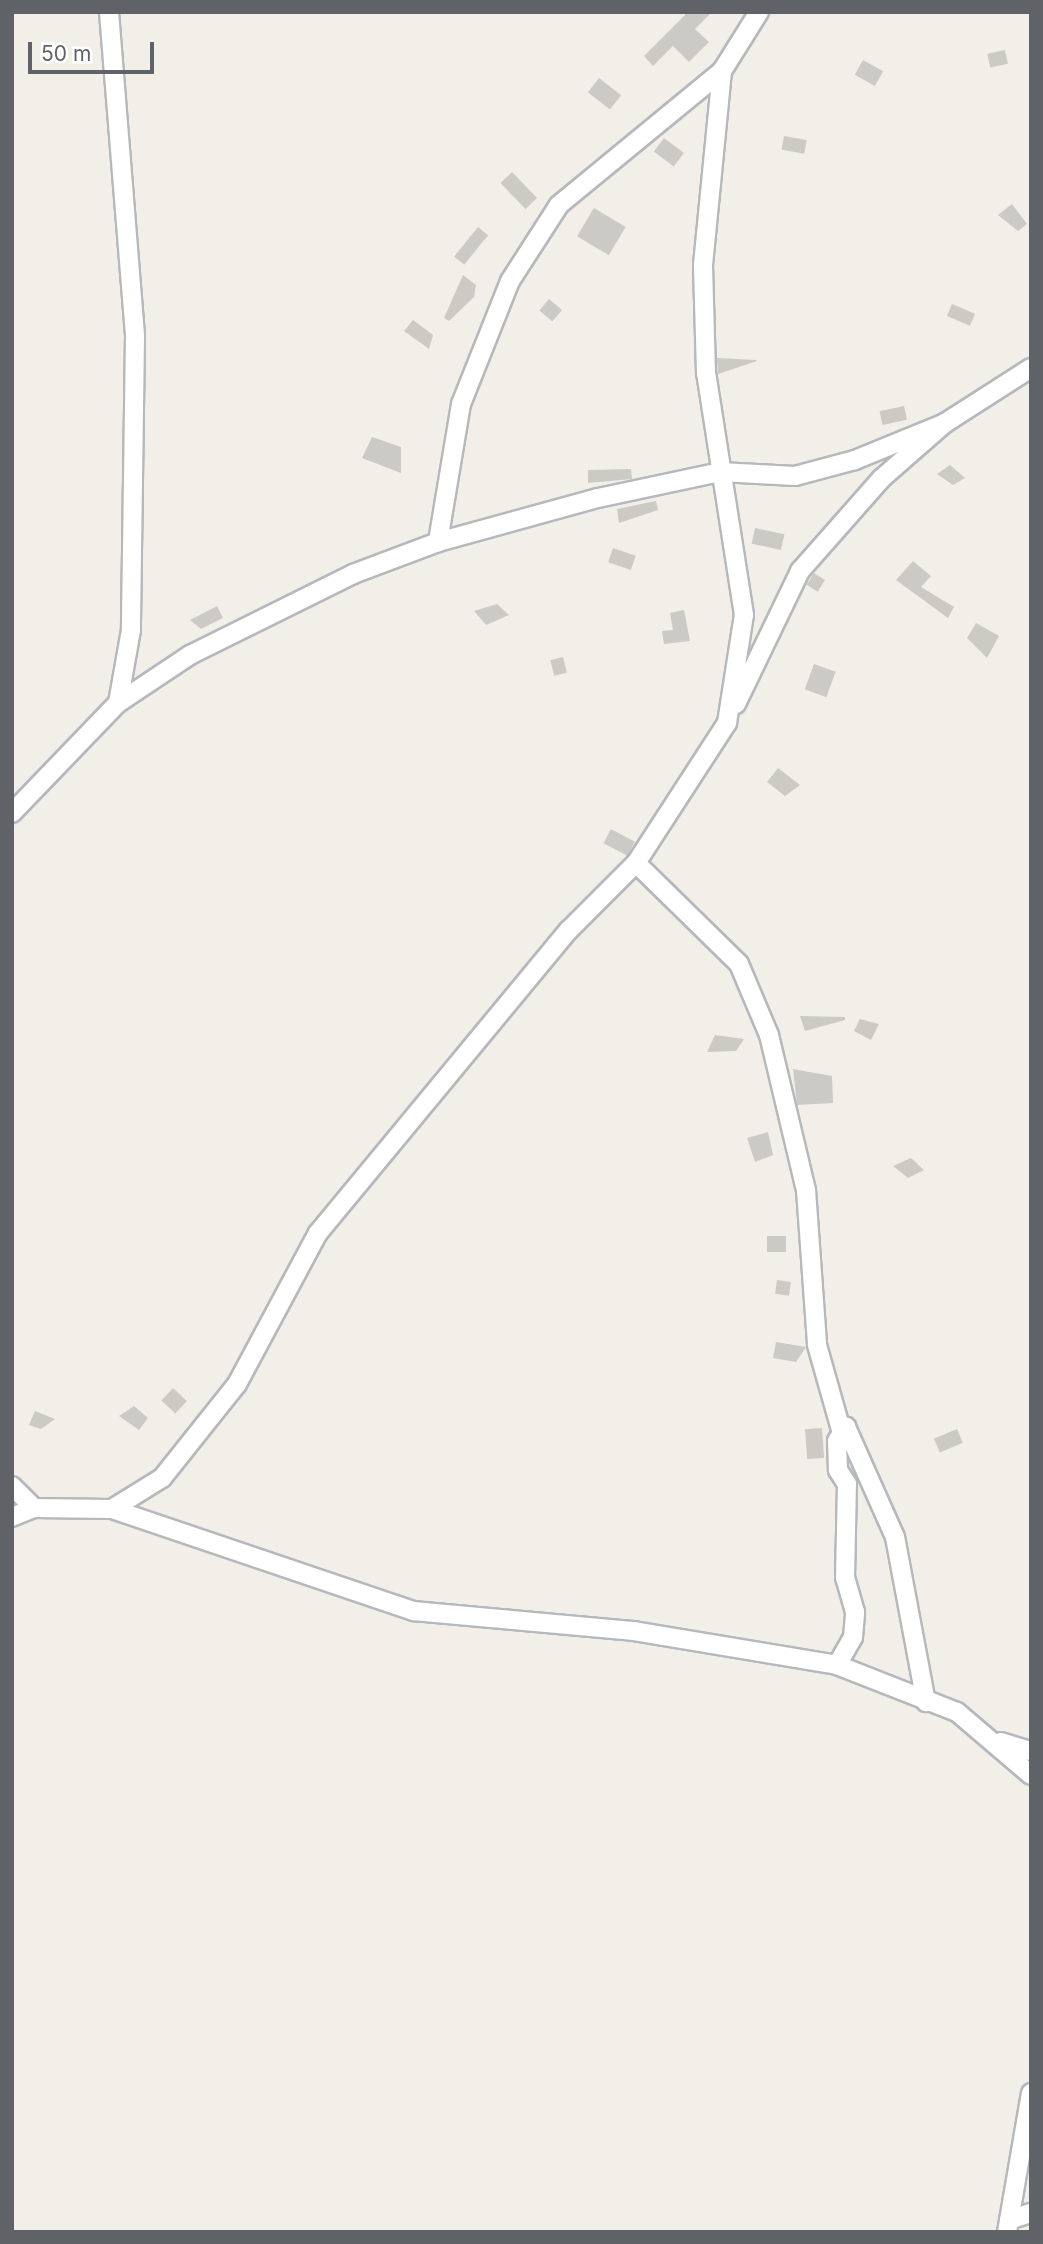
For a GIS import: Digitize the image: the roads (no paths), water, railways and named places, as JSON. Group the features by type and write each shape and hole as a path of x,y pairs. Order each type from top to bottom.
{"street":[{"path":"109,12 135,336 131,629 118,703"},
{"path":"438,542 461,404 510,281 559,205 722,71 759,12"},
{"path":"722,71 703,265 706,373 744,615 727,723"},
{"path":"112,1510 162,1478 237,1384 325,1223 569,930 636,863 727,723 800,571 881,479 945,423 1031,368"},
{"path":"12,813 118,703 269,613 438,542 720,472 795,476 855,460 945,423"},
{"path":"636,863 739,964 768,1035 806,1191 817,1345 841,1430"},
{"path":"837,1665 853,1637 855,1612 845,1578 847,1484 838,1470 836,1441 841,1430 846,1427 894,1537 926,1702"},
{"path":"12,1486 34,1507"},
{"path":"12,1517 34,1507 112,1510 414,1611 634,1631 837,1665 957,1712 997,1741 1031,1775"},
{"path":"997,1741 1031,1751"},
{"path":"1008,2226 1031,2093"},
{"path":"1008,2226 1031,2213"}]}
